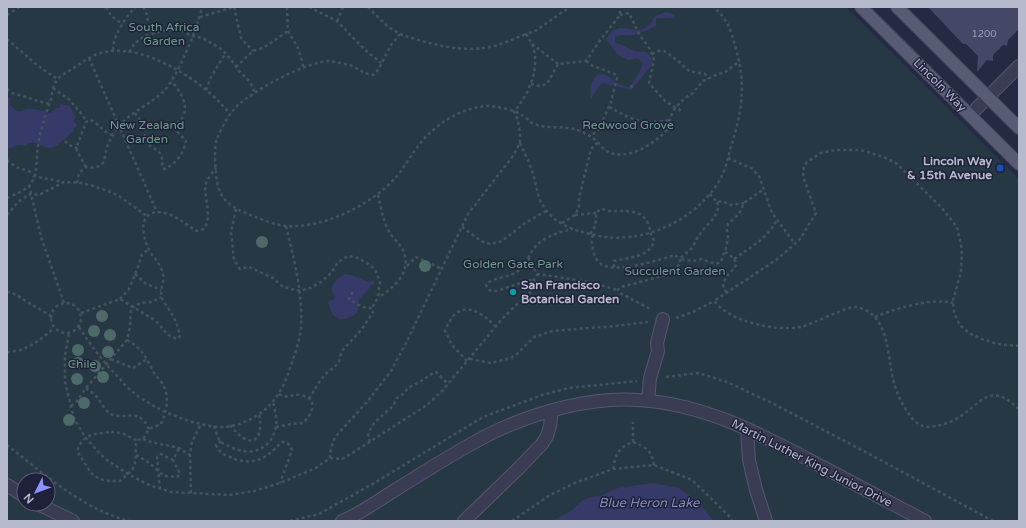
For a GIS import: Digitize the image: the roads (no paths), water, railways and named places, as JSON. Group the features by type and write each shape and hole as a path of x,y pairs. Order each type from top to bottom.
{"main road":[{"name":"Lincoln Way","path":"861,7 1019,164"},
{"name":"Lincoln Way","path":"897,7 1019,128"}],"street":[{"path":"970,115 1019,66"},
{"path":"648,401 650,378 658,351 657,343 663,319"},
{"name":"Martin Luther King Junior Drive","path":"342,521 475,442 513,423 552,411 599,402 635,400 672,404 691,409 747,429 925,521"},
{"path":"464,521 542,444 552,419 552,411"},
{"path":"747,429 749,460 756,490 766,521"},
{"path":"7,485 16,491"},
{"path":"54,512 73,521"}],"water":[{"path":"666,12 674,15 674,18 658,18 656,19 656,26 652,28 634,35 615,37 615,42 635,51 646,52 651,57 651,66 631,90 602,83 591,99 592,82 597,75 606,75 617,83 629,88 643,63 638,59 628,60 617,54 606,39 610,33 614,30 622,28 642,30 652,22 655,16"},
{"path":"7,96 10,98 10,105 16,111 34,109 51,113 56,108 59,108 61,104 70,106 76,117 74,121 77,126 73,129 74,132 70,133 53,148 31,143 25,146 17,145 7,149"},
{"path":"345,274 352,275 368,282 373,280 375,284 371,285 359,299 356,314 348,318 339,319 333,315 328,303 335,297 331,289 333,284 338,278"},
{"name":"Blue Heron Lake","path":"653,483 679,488 695,500 714,521 552,521 571,511 583,500 600,496 618,488"}],"place":[{"name":"Lincoln Way & 15th Avenue","path":"1000,168"},
{"name":"San Francisco Botanical Garden","path":"513,292"}],"park label":[{"name":"South Africa Garden","path":"164,34"},
{"name":"Redwood Grove","path":"628,125"},
{"name":"New Zealand Garden","path":"147,132"},
{"name":"Golden Gate Park","path":"513,264"},
{"name":"Succulent Garden","path":"675,271"},
{"name":"Chile","path":"82,364"}]}
